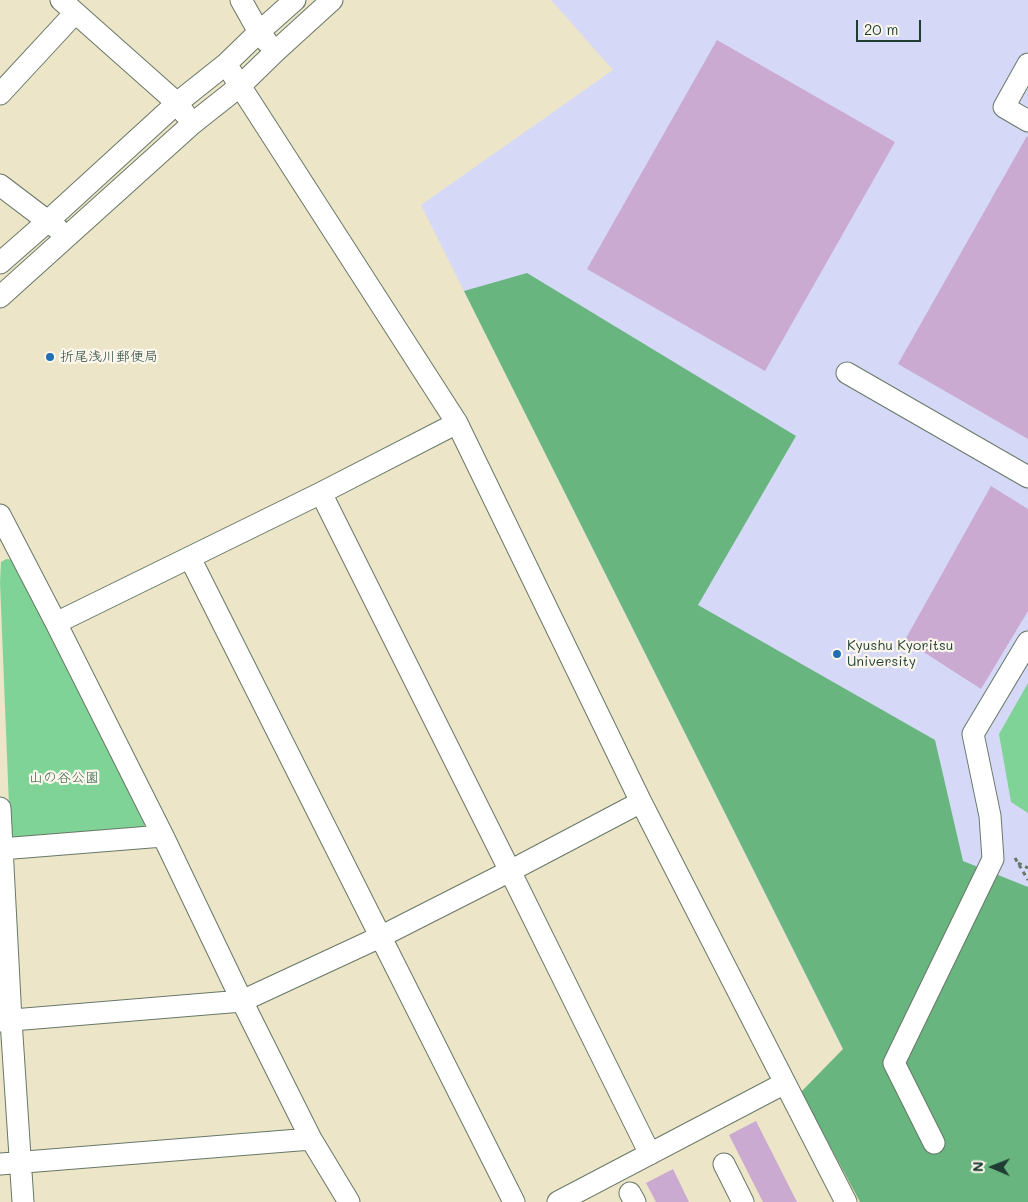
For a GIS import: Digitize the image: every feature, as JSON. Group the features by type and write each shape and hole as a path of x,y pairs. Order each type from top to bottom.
{"street":[{"path":"241,0 259,32 276,51"},
{"path":"0,262 177,103 226,64 294,0"},
{"path":"0,297 192,124 240,86 332,0"},
{"path":"0,94 68,7 177,103 192,124"},
{"path":"226,64 457,423 641,802 846,1202"},
{"path":"1028,64 1004,107 1028,121"},
{"path":"0,185 48,220 67,237"},
{"path":"847,373 1028,477"},
{"path":"56,623 321,493 457,423"},
{"path":"321,493 650,1154"},
{"path":"0,516 163,836 311,1139 349,1202"},
{"path":"190,558 514,1202"},
{"path":"934,1143 894,1063 993,859 990,816 973,734 1028,642"},
{"path":"5,1021 242,1001 380,937 641,802"},
{"path":"0,808 10,1163 24,1202"},
{"path":"1,849 163,836"},
{"path":"558,1202 786,1083"},
{"path":"10,1163 311,1139"},
{"path":"724,1164 743,1202"}],"path":[{"path":"1018,863 1028,868"}],"shaded area":[{"name":"Kyushu Kyoritsu University","path":"551,0 1028,0 1028,1017 843,1050 421,205 613,70"}],"green space":[{"path":"527,273 796,436 698,605 935,740 963,861 1028,887 1028,1202 860,1202 801,1092 843,1049 464,291"},
{"name":"山の谷公園","path":"6,559 15,560 146,821 140,829 19,839 13,836 10,831 0,582 1,562"},
{"path":"1028,683 1028,813 1011,802 999,734"}],"building":[{"path":"717,40 895,142 765,371 587,269"},
{"path":"1028,137 1028,439 898,364"},
{"path":"991,486 1028,509 1028,611 981,689 905,640"},
{"path":"756,1121 797,1202 763,1202 729,1135"},
{"path":"673,1169 689,1202 656,1202 646,1183"}],"place":[{"name":"折尾浅川郵便局","path":"50,357"},
{"name":"Kyushu Kyoritsu University","path":"837,654"}]}
